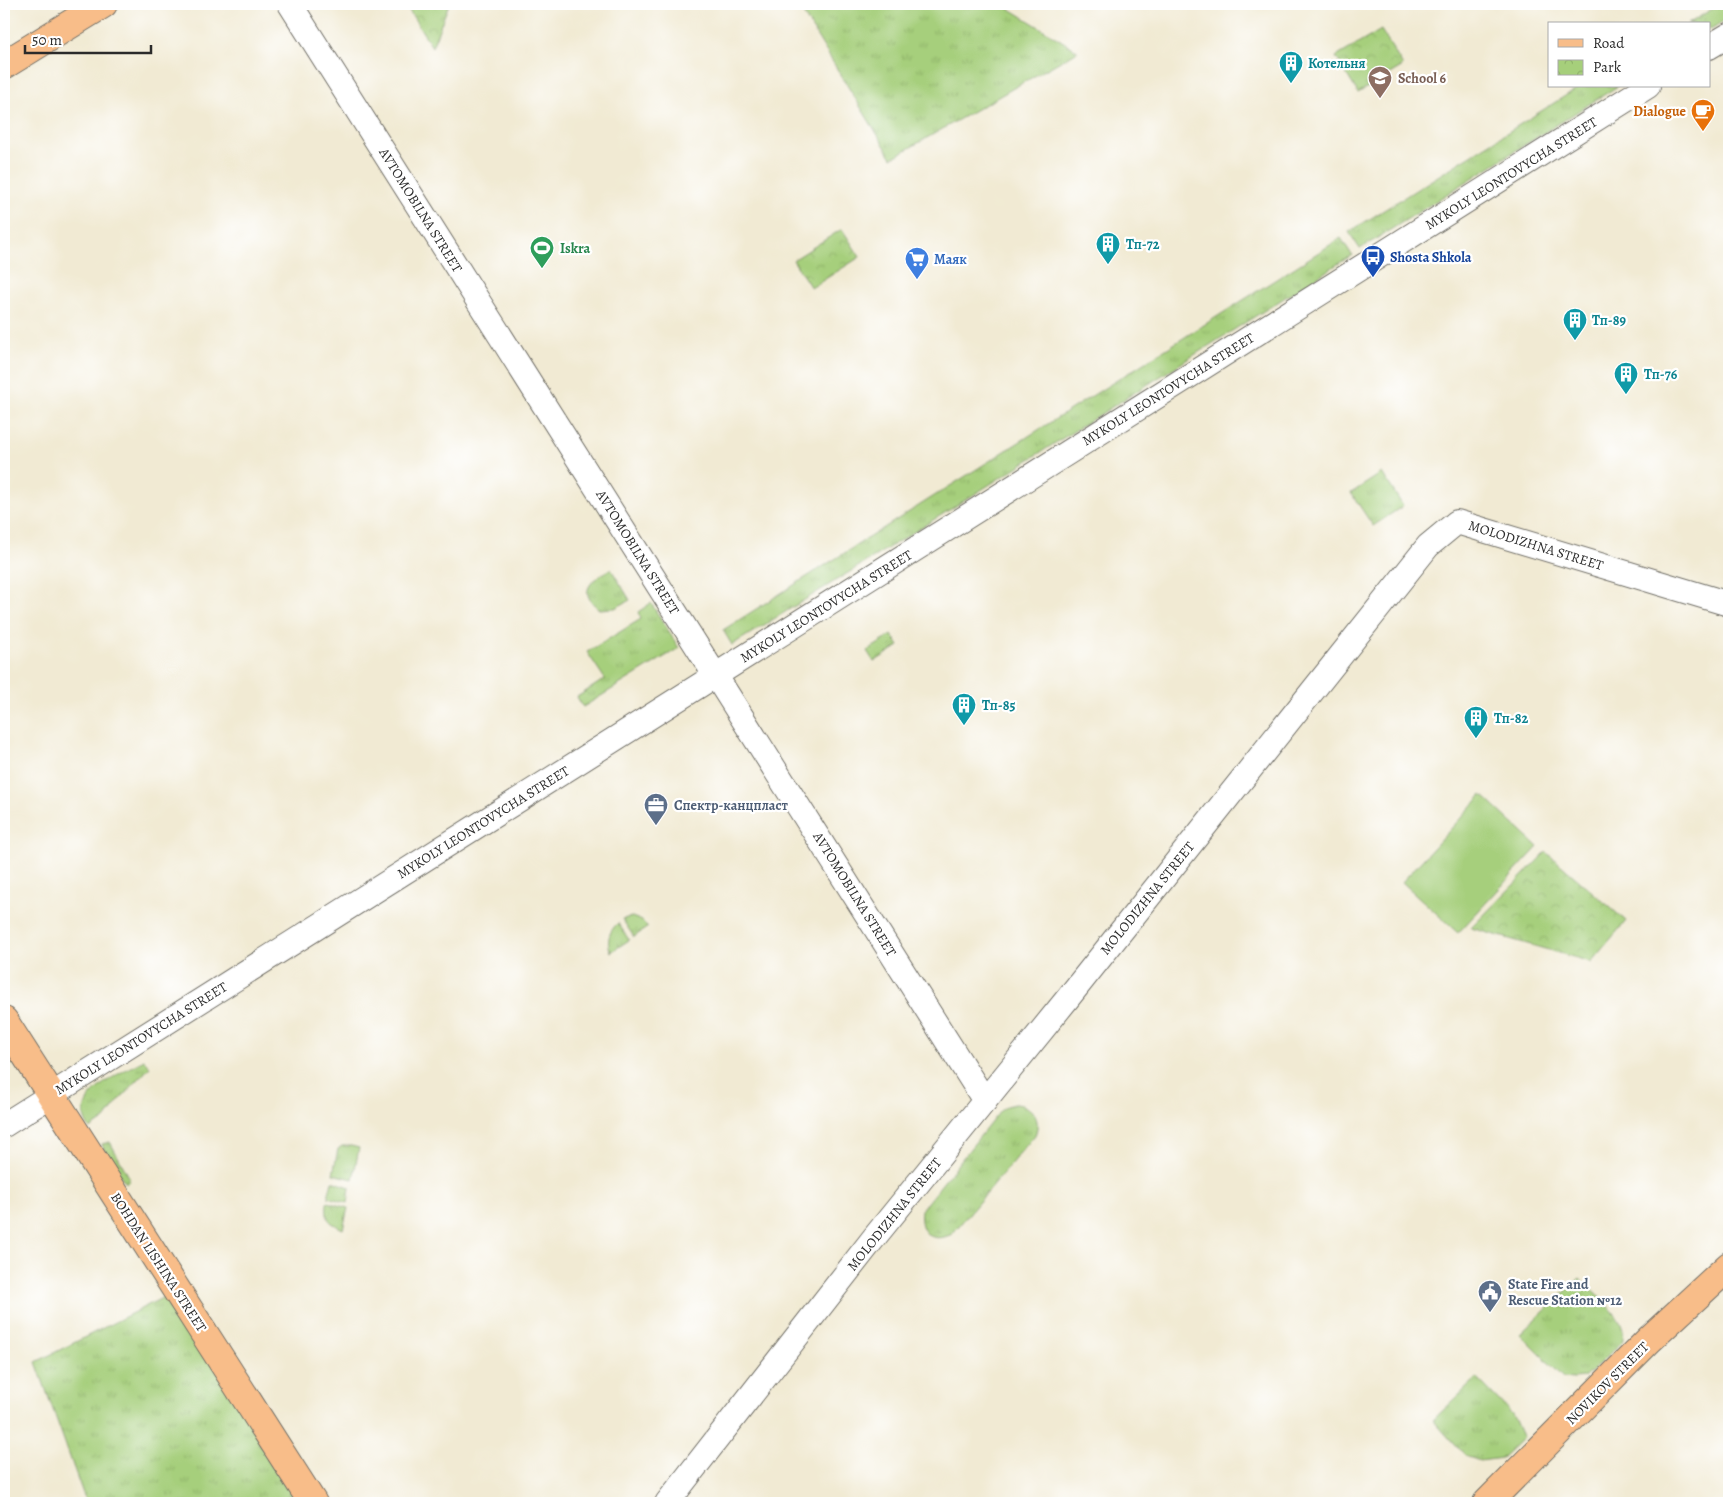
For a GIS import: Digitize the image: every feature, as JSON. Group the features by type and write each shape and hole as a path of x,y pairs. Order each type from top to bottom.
{"main road":[{"path":"4,65 102,4"},
{"name":"BOHDAN LISHINA STREET","path":"4,1021 313,1503"},
{"name":"NOVIKOV STREET","path":"1487,1503 1649,1340 1729,1266"}],"street":[{"name":"AVTOMOBILNA STREET","path":"290,4 985,1100"},
{"path":"1710,47 1729,35"},
{"name":"MYKOLY LEONTOVYCHA STREET","path":"4,1125 1645,88"},
{"name":"MOLODIZHNA STREET","path":"667,1503 879,1232 1428,546 1457,522 1729,604"}],"green space":[{"path":"405,4 449,4 432,47"},
{"path":"797,4 1002,4 1078,51 892,158"},
{"path":"1720,4 1729,4 1729,18 1710,29 1710,22 1691,22"},
{"path":"1381,30 1403,66 1358,93 1336,57"},
{"path":"1578,88 1615,88 1360,249 1349,232"},
{"path":"842,229 860,257 811,288 793,260"},
{"path":"1341,238 1352,255 959,504 732,645 723,630"},
{"path":"1382,473 1403,506 1373,526 1351,493"},
{"path":"611,569 630,600 615,608 599,609 588,596 588,591 593,581"},
{"path":"651,603 679,648 583,707 577,697 605,679 587,652 641,619 638,612"},
{"path":"892,635 899,646 874,662 867,651"},
{"path":"1482,795 1538,847 1458,933 1402,882"},
{"path":"1546,852 1626,921 1591,962 1471,928"},
{"path":"632,917 642,921 648,927 634,937 622,919"},
{"path":"618,923 629,940 611,952 609,936 612,929"},
{"path":"144,1060 150,1067 119,1100 105,1119 90,1129 84,1117 85,1106 90,1096 110,1079"},
{"path":"1015,1104 1026,1107 1034,1114 1037,1124 1035,1135 952,1234 938,1238 928,1234 922,1225 921,1210 1001,1110"},
{"path":"110,1142 129,1177 127,1183 105,1153 102,1144"},
{"path":"342,1146 359,1148 353,1179 333,1174 338,1149"},
{"path":"332,1181 350,1187 348,1203 328,1197"},
{"path":"327,1202 348,1208 343,1229 331,1222 327,1216"},
{"path":"1580,1278 1610,1307 1616,1316 1621,1325 1622,1342 1584,1378 1564,1378 1520,1334"},
{"path":"168,1295 305,1503 84,1503 86,1502 36,1362"},
{"path":"1477,1378 1512,1414 1523,1438 1502,1458 1480,1461 1465,1456 1433,1420"}],"place":[{"name":"Котельня","path":"1291,84"},
{"name":"School 6","path":"1380,99"},
{"name":"Dialogue","path":"1703,132"},
{"name":"Тп-72","path":"1108,265"},
{"name":"Iskra","path":"542,269"},
{"name":"Shosta Shkola","path":"1373,278"},
{"name":"Маяк","path":"917,280"},
{"name":"Тп-89","path":"1575,341"},
{"name":"Тп-76","path":"1626,395"},
{"name":"Тп-85","path":"964,726"},
{"name":"Тп-82","path":"1476,739"},
{"name":"Спектр-канцпласт","path":"656,826"},
{"name":"State Fire and Rescue Station №12","path":"1490,1313"}]}
